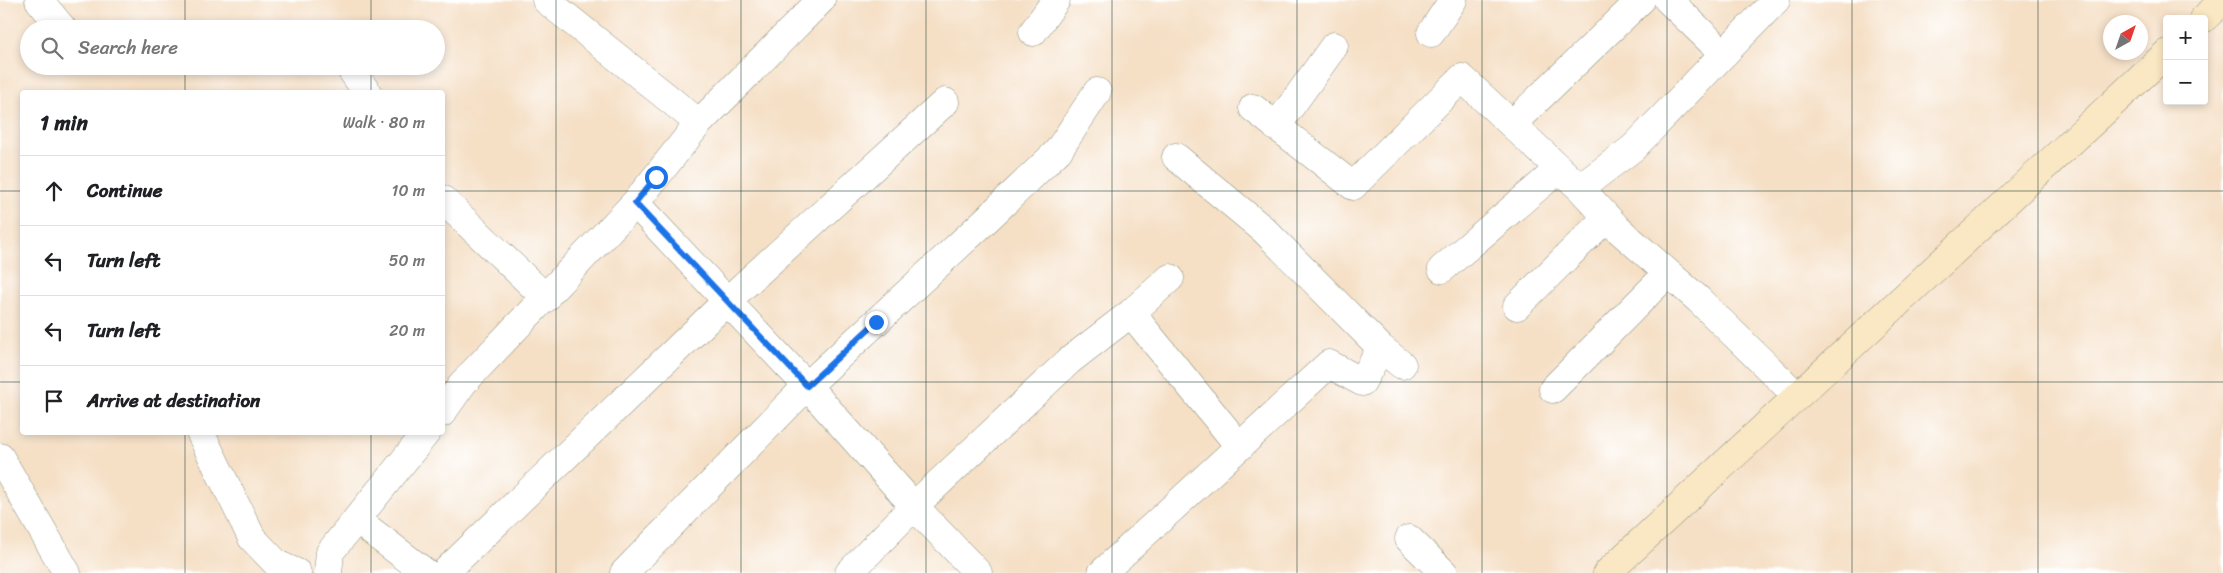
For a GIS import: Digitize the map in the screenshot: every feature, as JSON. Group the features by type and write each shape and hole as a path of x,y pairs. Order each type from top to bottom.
{"main road":[{"path":"2208,15 2223,1"},
{"path":"1607,573 1796,395 2163,57"}],"street":[{"path":"39,0 56,20"},
{"path":"546,0 699,123"},
{"path":"447,398 546,298 635,203 699,123 821,0"},
{"path":"1033,32 1056,0"},
{"path":"1432,33 1453,0"},
{"path":"1512,124 1640,0"},
{"path":"1668,0 1724,54"},
{"path":"1580,188 1633,148 1776,0"},
{"path":"1276,127 1334,46"},
{"path":"1253,108 1352,186 1462,78 1796,395"},
{"path":"624,573 645,554 807,386 1058,151 1097,92"},
{"path":"444,573 727,301 945,102"},
{"path":"1102,573 1298,390 1329,364 1362,382 1391,357 1264,230 1176,157"},
{"path":"1442,269 1559,168"},
{"path":"445,202 546,298"},
{"path":"635,203 807,386 914,506 978,573"},
{"path":"1518,306 1607,217"},
{"path":"1553,389 1668,273"},
{"path":"849,573 914,506 1069,361 1131,313 1170,278"},
{"path":"1131,313 1240,446"},
{"path":"201,435 252,538 277,564 296,573"},
{"path":"328,573 330,552 358,520 425,435"},
{"path":"0,457 67,573"},
{"path":"358,520 426,573"},
{"path":"1409,539 1444,573"}],"route":[{"path":"656,177 635,203 807,386 876,322"}]}
